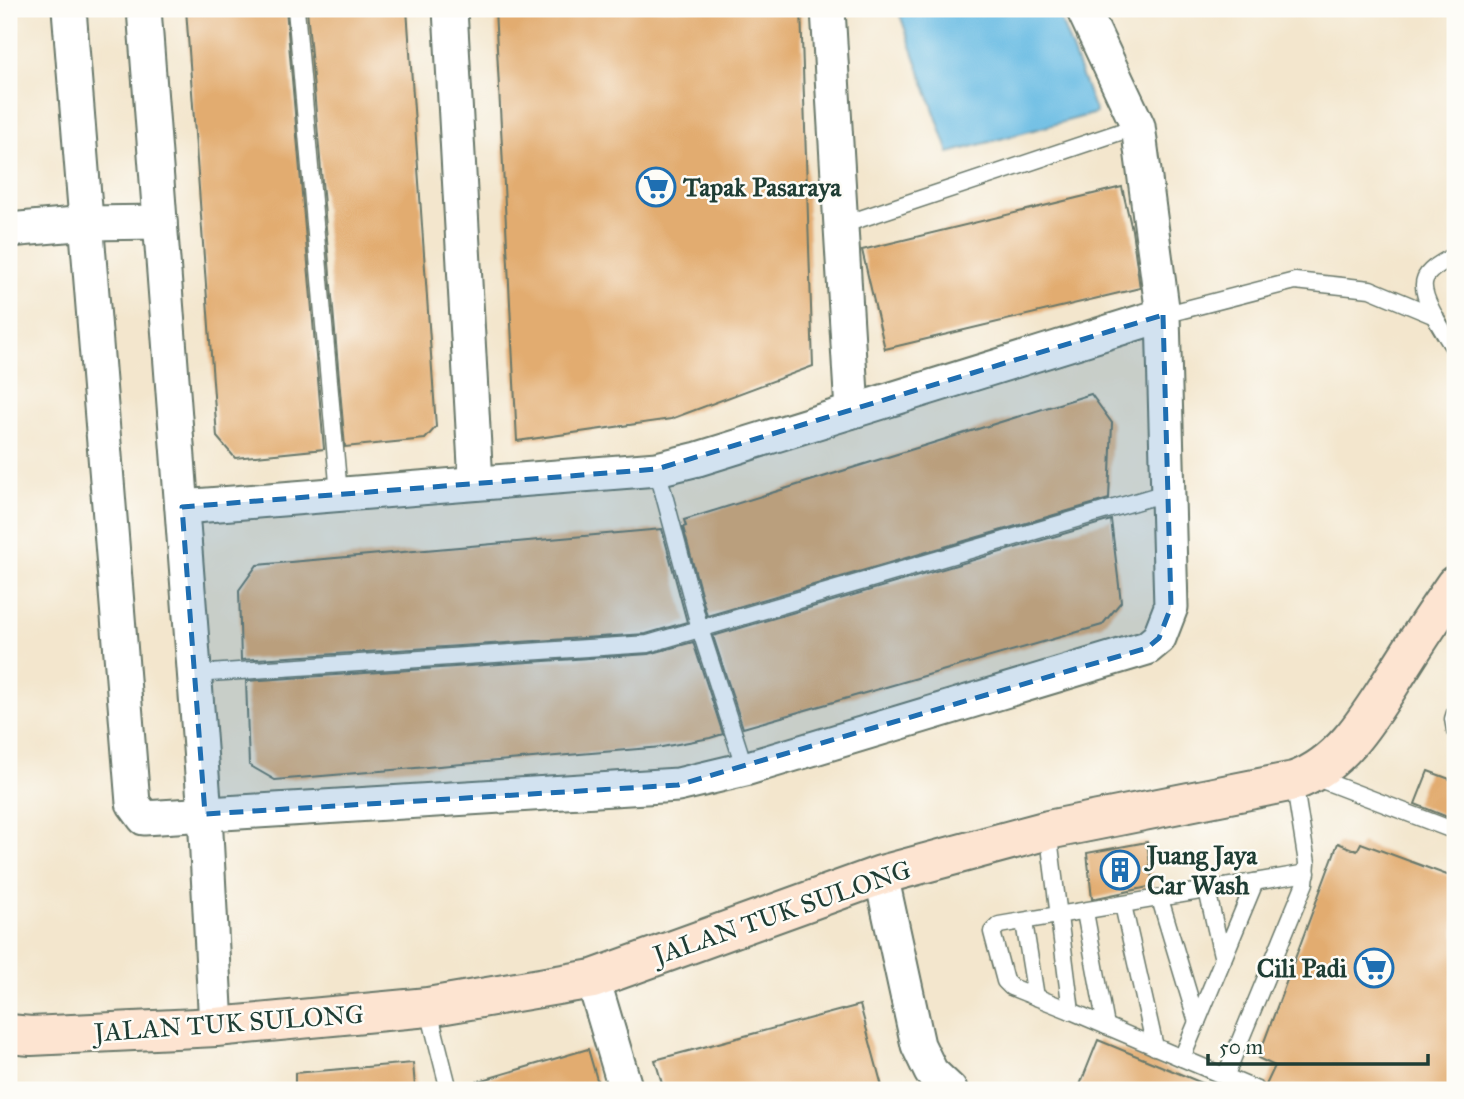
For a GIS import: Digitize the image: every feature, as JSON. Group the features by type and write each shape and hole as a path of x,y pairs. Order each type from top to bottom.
{"street":[{"path":"69,9 133,803 144,818 678,785 745,769 1147,648 1159,638 1171,607 1163,315 1138,126 1083,9"},
{"path":"144,9 205,814 216,1027"},
{"path":"450,9 476,483"},
{"path":"828,9 852,411"},
{"path":"9,230 87,223 160,222"},
{"path":"182,506 657,469 698,459 1163,315"},
{"name":"JALAN TUK SULONG","path":"9,1034 31,1036 216,1027 428,1007 593,979 881,874 1048,830 1303,778 1333,759 1367,720 1445,606"},
{"path":"881,874 918,1045 931,1072 950,1090"},
{"path":"593,979 626,1090"}],"lane":[{"path":"296,9 339,494"},
{"path":"842,225 1138,126"},
{"path":"1455,254 1434,268 1424,279 1423,295 1455,350"},
{"path":"1163,315 1295,281 1370,289 1436,316"},
{"path":"657,469 700,629 745,769"},
{"path":"194,674 648,644 1169,492"},
{"path":"1455,713 1455,730"},
{"path":"1225,1077 1307,873 1303,778 1455,831"},
{"path":"1048,830 1071,1012"},
{"path":"1257,1090 1011,987 1005,981 992,932 999,925 1307,873"},
{"path":"1182,1058 1255,882"},
{"path":"1207,890 1223,960"},
{"path":"1160,899 1197,1022"},
{"path":"1124,905 1155,1046"},
{"path":"1085,912 1106,1026"},
{"path":"1024,922 1036,997"},
{"path":"428,1007 449,1090"}],"highlighted area":[{"path":"1163,315 1171,607 1159,638 1147,648 678,785 205,814 182,507 657,469"}],"water":[{"path":"898,9 1058,13 1096,113 949,153"}],"building":[{"path":"186,9 286,9 324,449 235,458 217,437"},
{"path":"307,9 407,9 436,427 425,439 345,447"},
{"name":"Tapak Pasaraya","path":"495,9 801,9 813,366 671,419 517,441"},
{"path":"1122,187 1132,230 1140,288 885,349 862,250"},
{"path":"1091,394 1112,423 1109,499 707,616 683,527 686,526 684,520"},
{"path":"1111,520 1121,602 1102,625 743,728 713,636"},
{"path":"662,529 687,622 646,634 241,660 239,590 257,565"},
{"path":"693,642 723,734 710,738 662,747 275,780 249,765 246,681 649,654"},
{"path":"1428,771 1455,781 1455,820 1415,804"},
{"name":"Juang Jaya Car Wash","path":"1147,842 1153,886 1092,899 1087,853"},
{"name":"Cili Padi","path":"1338,843 1357,851 1361,843 1455,878 1455,1090 1267,1090 1266,1085 1275,1066 1258,1058"},
{"path":"860,1005 883,1090 664,1090 655,1060"},
{"path":"1098,1040 1219,1090 1078,1090"},
{"path":"588,1049 600,1090 470,1090 469,1084"},
{"path":"413,1063 415,1087 295,1090 295,1073"}],"place":[{"name":"Tapak Pasaraya","path":"656,187"},
{"name":"Juang Jaya Car Wash","path":"1120,870"},
{"name":"Cili Padi","path":"1374,968"}]}
